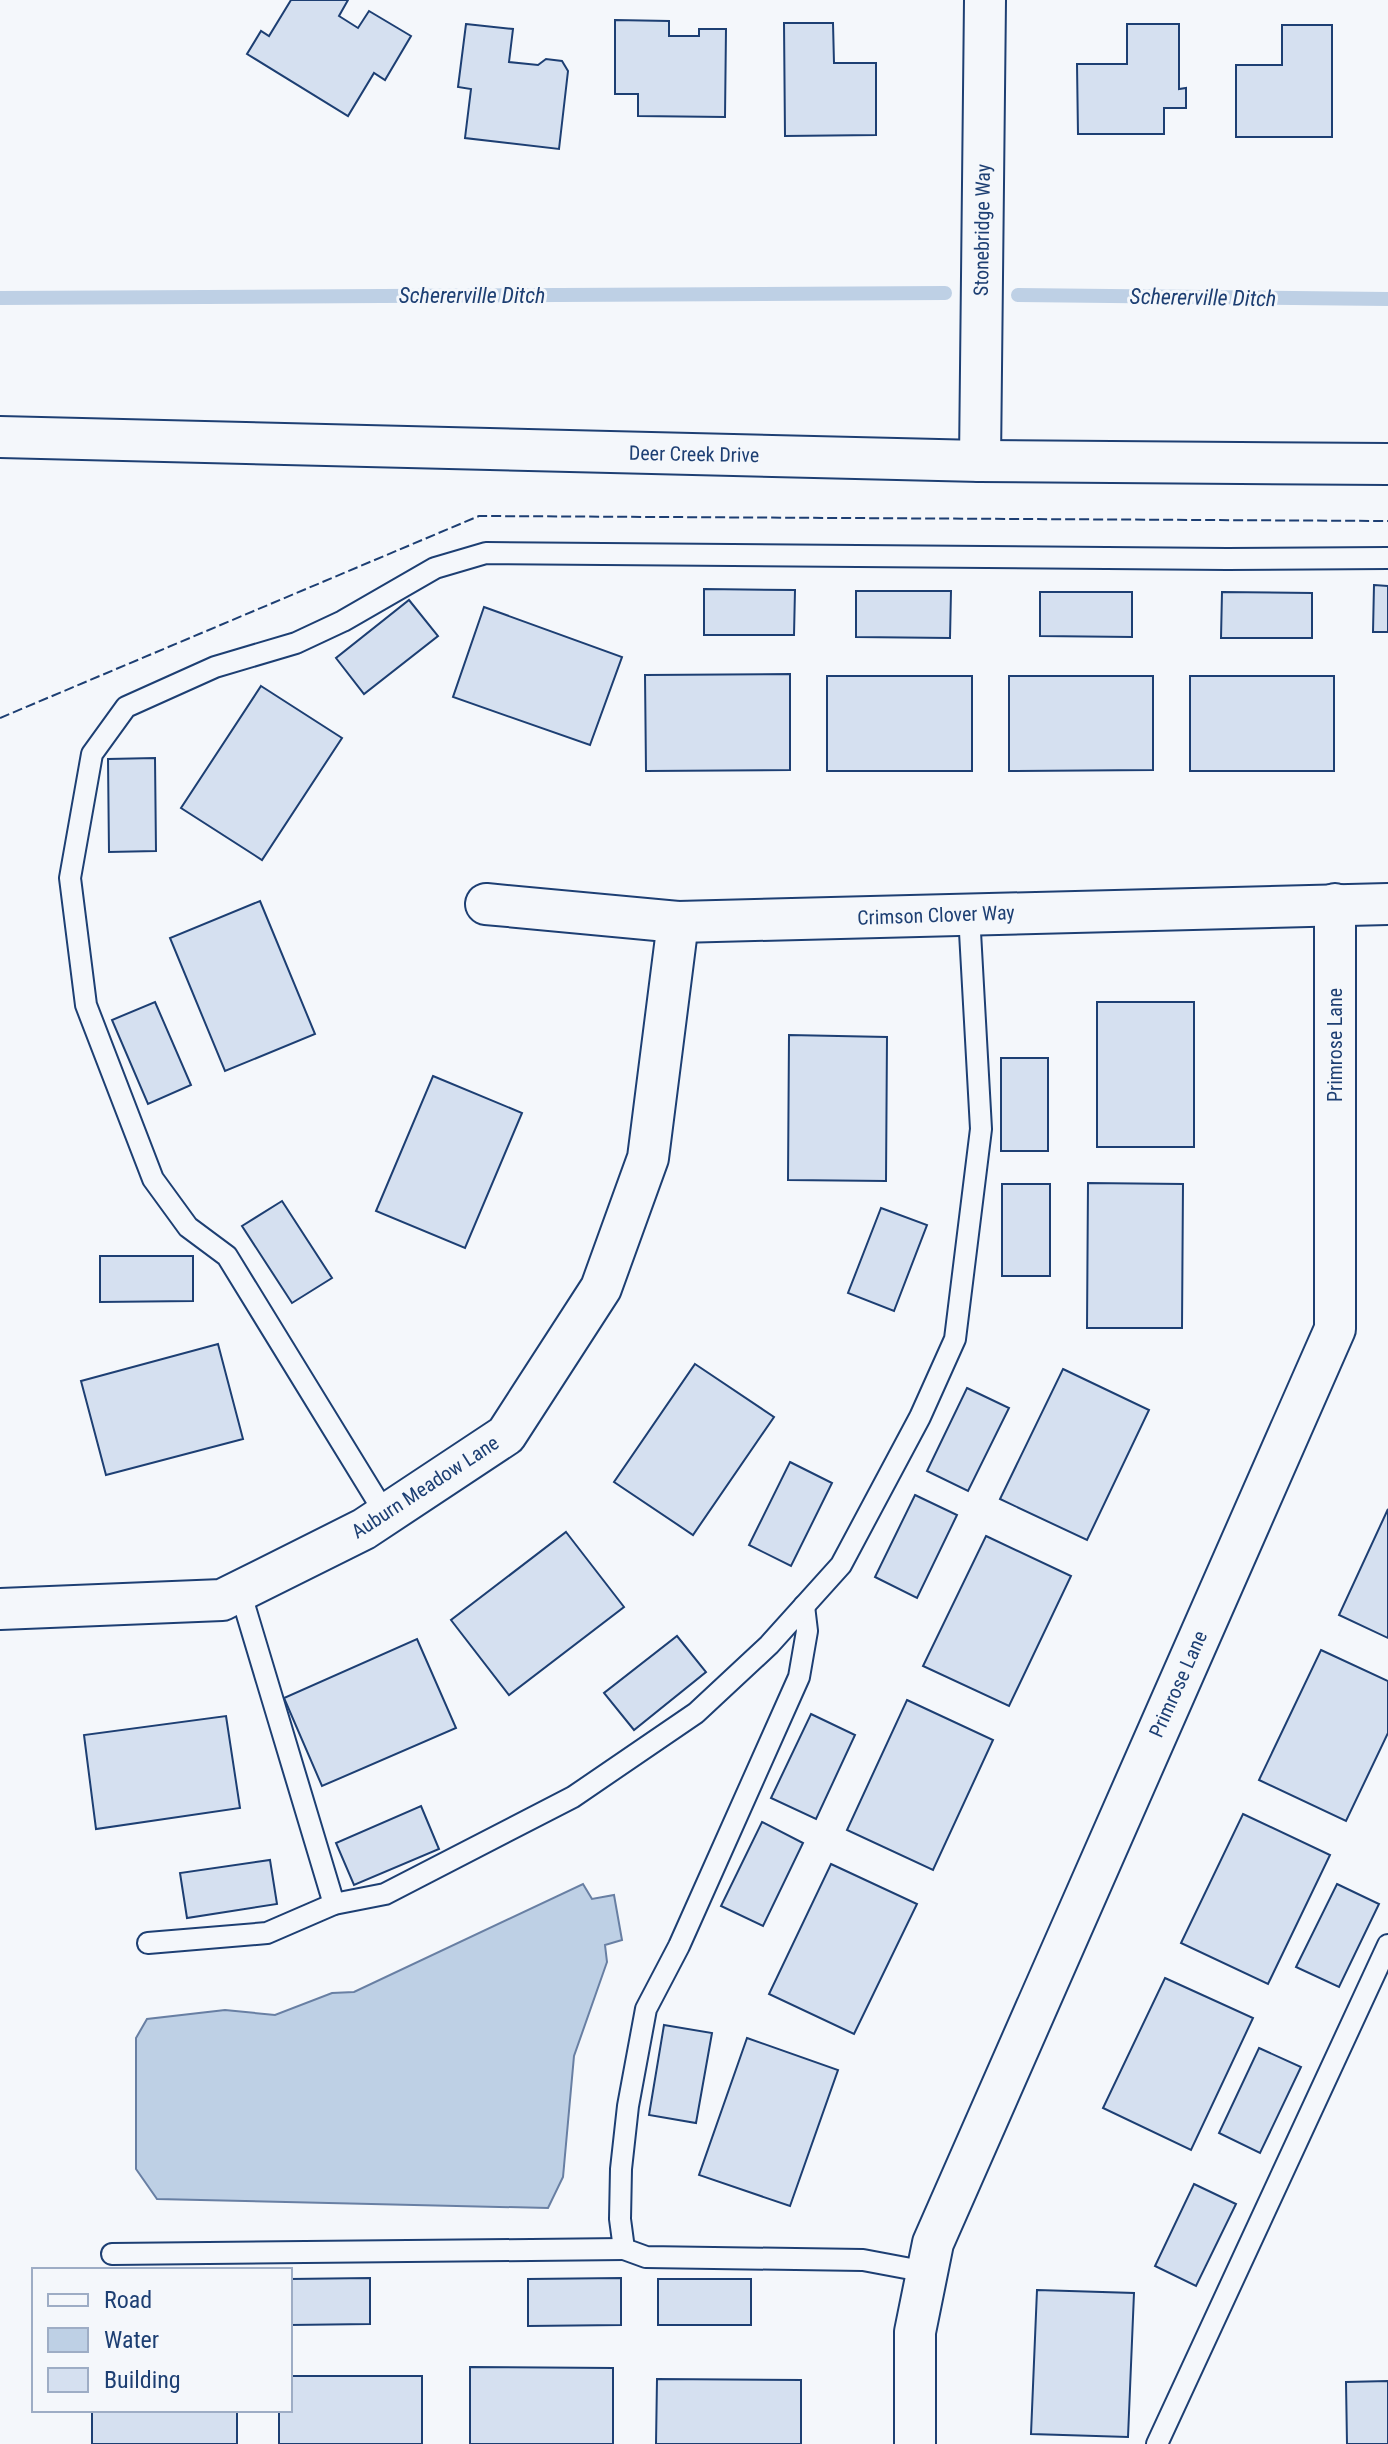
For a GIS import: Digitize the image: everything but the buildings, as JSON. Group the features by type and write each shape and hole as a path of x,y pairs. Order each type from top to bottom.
{"street":[{"name":"Stonebridge Way","path":"980,461 985,0"},
{"name":"Deer Creek Drive","path":"0,437 980,461 1388,464"},
{"name":"Crimson Clover Way","path":"486,904 678,922 1388,904"},
{"name":"Primrose Lane","path":"915,2444 915,2332 933,2243 1335,1329 1335,904"},
{"name":"Auburn Meadow Lane","path":"0,1609 222,1600 364,1529 506,1435 601,1288 648,1158 678,922"}],"lane":[{"path":"386,1515 227,1256 188,1227 153,1179 86,1005 70,878 92,754 126,707 215,667 296,643 343,621 435,568 486,553 1388,558"},
{"path":"148,1943 267,1933 334,1904 385,1894 573,1797 696,1713 769,1645 841,1565 920,1417 955,1339 981,1129 969,914"},
{"path":"240,1591 334,1904"},
{"path":"624,2249 620,2219 621,2169 628,2106 646,2009 679,1946 799,1677 807,1631 804,1606"},
{"path":"1157,2444 1388,1945"},
{"path":"112,2254 624,2249 646,2257 863,2260 927,2272"}],"water":[{"path":"583,1884 592,1899 614,1895 622,1940 605,1945 607,1962 574,2056 563,2177 548,2208 157,2199 136,2169 136,2038 147,2019 225,2010 275,2015 332,1993 354,1992"}],"waterway":[{"name":"Schererville Ditch","path":"0,298 945,293"},
{"name":"Schererville Ditch","path":"1018,295 1388,299"}],"fence":[{"path":"0,718 479,516 1388,521"}]}
